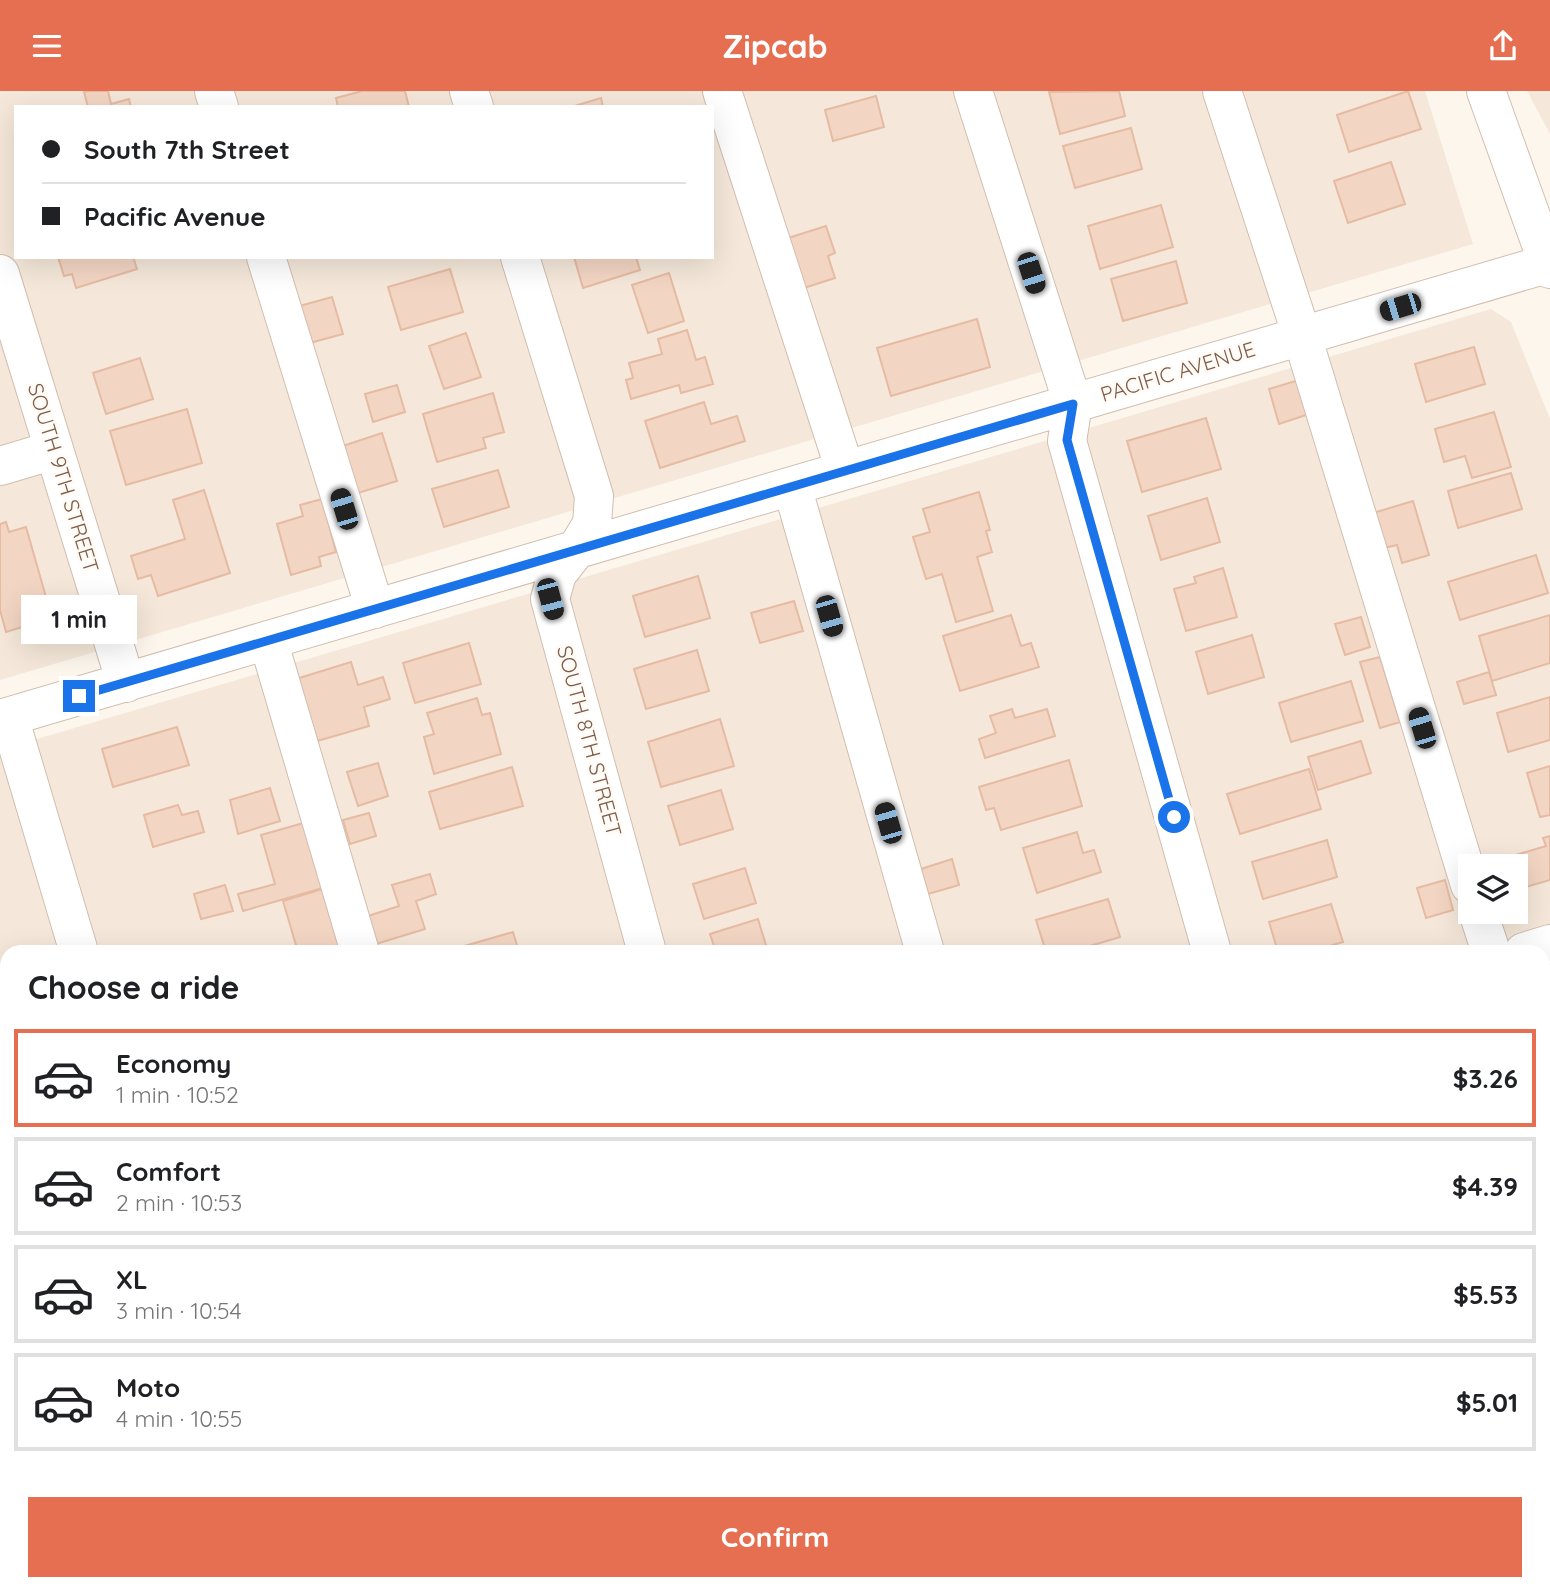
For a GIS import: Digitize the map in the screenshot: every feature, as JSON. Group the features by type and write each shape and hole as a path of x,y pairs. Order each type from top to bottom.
{"street":[{"path":"722,91 845,470"},
{"path":"973,91 1073,404 1067,440 1210,945"},
{"path":"1222,91 1302,336 1461,854"},
{"path":"1486,91 1549,265"},
{"path":"267,259 375,609"},
{"name":"SOUTH 8TH STREET","path":"521,259 594,496 592,524 557,574 550,599 645,945"},
{"name":"PACIFIC AVENUE","path":"5,718 1549,265"},
{"name":"SOUTH 9TH STREET","path":"0,274 126,683"},
{"path":"0,466 54,450"},
{"path":"792,486 923,945"},
{"path":"268,640 358,945"},
{"path":"5,718 77,945"},
{"path":"1482,924 1489,945"}],"shaded area":[{"path":"0,91 1425,91 1473,244 0,680"},
{"path":"1527,91 1550,91 1550,134"},
{"path":"1491,309 1511,322 1550,419 1550,945 0,945 0,750"}],"building":[{"path":"108,91 111,104 129,99 130,105 87,105 84,92"},
{"path":"362,91 405,91 408,105 338,105 336,98"},
{"path":"1119,91 1125,116 1060,134 1049,92"},
{"path":"1408,91 1421,129 1349,152 1337,115"},
{"path":"876,96 884,127 833,141 825,110"},
{"path":"601,98 603,105 578,105"},
{"path":"1131,128 1142,169 1075,188 1063,146"},
{"path":"1391,162 1405,204 1348,223 1334,181"},
{"path":"1161,205 1173,247 1100,269 1088,226"},
{"path":"826,226 835,253 828,256 835,278 801,289 785,239"},
{"path":"59,259 134,259 137,269 76,288 72,274 64,276"},
{"path":"575,259 637,259 640,270 583,288"},
{"path":"1176,261 1187,303 1123,321 1111,279"},
{"path":"450,269 463,312 401,330 388,287"},
{"path":"669,273 684,321 648,333 632,285"},
{"path":"332,297 343,334 306,344 296,307"},
{"path":"977,319 990,367 891,396 877,348"},
{"path":"687,330 696,360 705,357 713,384 681,393 679,385 631,399 626,380 633,378 629,363 662,354 658,339"},
{"path":"466,333 481,377 444,389 429,346"},
{"path":"1474,347 1485,384 1426,402 1415,364"},
{"path":"140,358 153,399 106,414 93,373"},
{"path":"1302,379 1312,413 1279,424 1269,389"},
{"path":"397,385 405,412 373,422 365,394"},
{"path":"493,393 504,432 483,438 486,448 437,462 423,414"},
{"path":"704,402 711,424 737,416 745,441 660,468 645,421"},
{"path":"187,409 202,463 126,485 110,431"},
{"path":"1494,412 1511,467 1472,478 1465,456 1444,462 1435,429"},
{"path":"1206,418 1221,469 1142,492 1127,441"},
{"path":"382,433 397,481 358,493 343,446"},
{"path":"498,470 509,507 444,527 432,489"},
{"path":"1511,473 1522,509 1458,528 1448,491"},
{"path":"204,490 230,573 158,596 151,575 138,579 131,556 185,539 173,500"},
{"path":"979,492 990,530 986,531 992,552 977,557 993,611 956,622 942,574 926,579 913,537 930,532 923,509"},
{"path":"1207,498 1220,542 1161,560 1148,516"},
{"path":"322,499 336,552 319,557 321,566 291,575 277,524 303,516 300,505"},
{"path":"1413,501 1429,555 1402,563 1397,545 1384,548 1373,513"},
{"path":"6,522 9,532 26,527 52,618 6,632 0,610 0,524"},
{"path":"1536,555 1548,593 1460,620 1448,582"},
{"path":"1223,568 1237,617 1186,631 1174,589 1196,583 1194,577"},
{"path":"698,576 710,618 645,637 633,596"},
{"path":"794,601 803,631 760,643 751,613"},
{"path":"1011,615 1021,646 1031,643 1039,667 960,691 943,636"},
{"path":"1550,615 1550,663 1492,681 1479,636"},
{"path":"1361,617 1370,647 1345,655 1335,624"},
{"path":"1252,635 1264,677 1208,694 1196,652"},
{"path":"469,643 481,684 415,703 403,663"},
{"path":"697,650 709,691 646,709 634,669"},
{"path":"1380,657 1400,722 1380,728 1360,662"},
{"path":"351,662 358,685 383,677 390,699 364,707 369,726 314,742 296,679"},
{"path":"1489,672 1496,695 1464,704 1457,682"},
{"path":"1351,681 1363,721 1291,742 1279,703"},
{"path":"1550,697 1550,740 1508,752 1497,713"},
{"path":"477,698 482,715 490,713 501,754 434,774 424,737 434,734 427,713"},
{"path":"1012,709 1015,718 1047,709 1055,736 985,758 979,739 996,733 990,716"},
{"path":"720,719 734,766 661,787 648,742"},
{"path":"177,727 189,765 113,787 102,749"},
{"path":"1361,741 1371,773 1318,790 1308,757"},
{"path":"1069,760 1082,806 1001,830 994,808 986,810 979,787"},
{"path":"378,763 388,796 358,806 347,772"},
{"path":"1550,766 1550,815 1540,817 1527,773"},
{"path":"512,767 523,806 440,829 429,792"},
{"path":"1309,769 1321,809 1240,834 1227,794"},
{"path":"270,788 280,821 238,834 230,800"},
{"path":"721,790 733,829 680,845 668,806"},
{"path":"178,805 182,815 198,811 204,832 153,847 144,815"},
{"path":"369,813 376,836 350,844 343,820"},
{"path":"307,822 326,887 243,911 238,894 275,884 261,835"},
{"path":"1077,832 1083,853 1094,850 1101,872 1037,893 1023,848"},
{"path":"1550,836 1550,880 1528,886 1528,854 1519,854 1546,846 1543,838"},
{"path":"1327,840 1337,877 1263,899 1252,862"},
{"path":"952,859 959,885 928,894 921,869"},
{"path":"745,868 756,903 704,919 693,884"},
{"path":"430,874 436,894 416,901 425,929 376,944 368,916 399,906 392,885"},
{"path":"1445,880 1453,910 1426,918 1417,888"},
{"path":"225,885 233,911 201,919 194,894"},
{"path":"329,887 346,945 296,945 283,901"},
{"path":"1108,899 1120,937 1093,945 1044,945 1036,920"},
{"path":"1331,904 1343,942 1333,945 1276,945 1269,922"},
{"path":"758,919 766,945 714,945 710,934"},
{"path":"513,932 517,945 468,945"}],"route":[{"path":"79,696 1073,404 1067,440 1174,817"}]}
